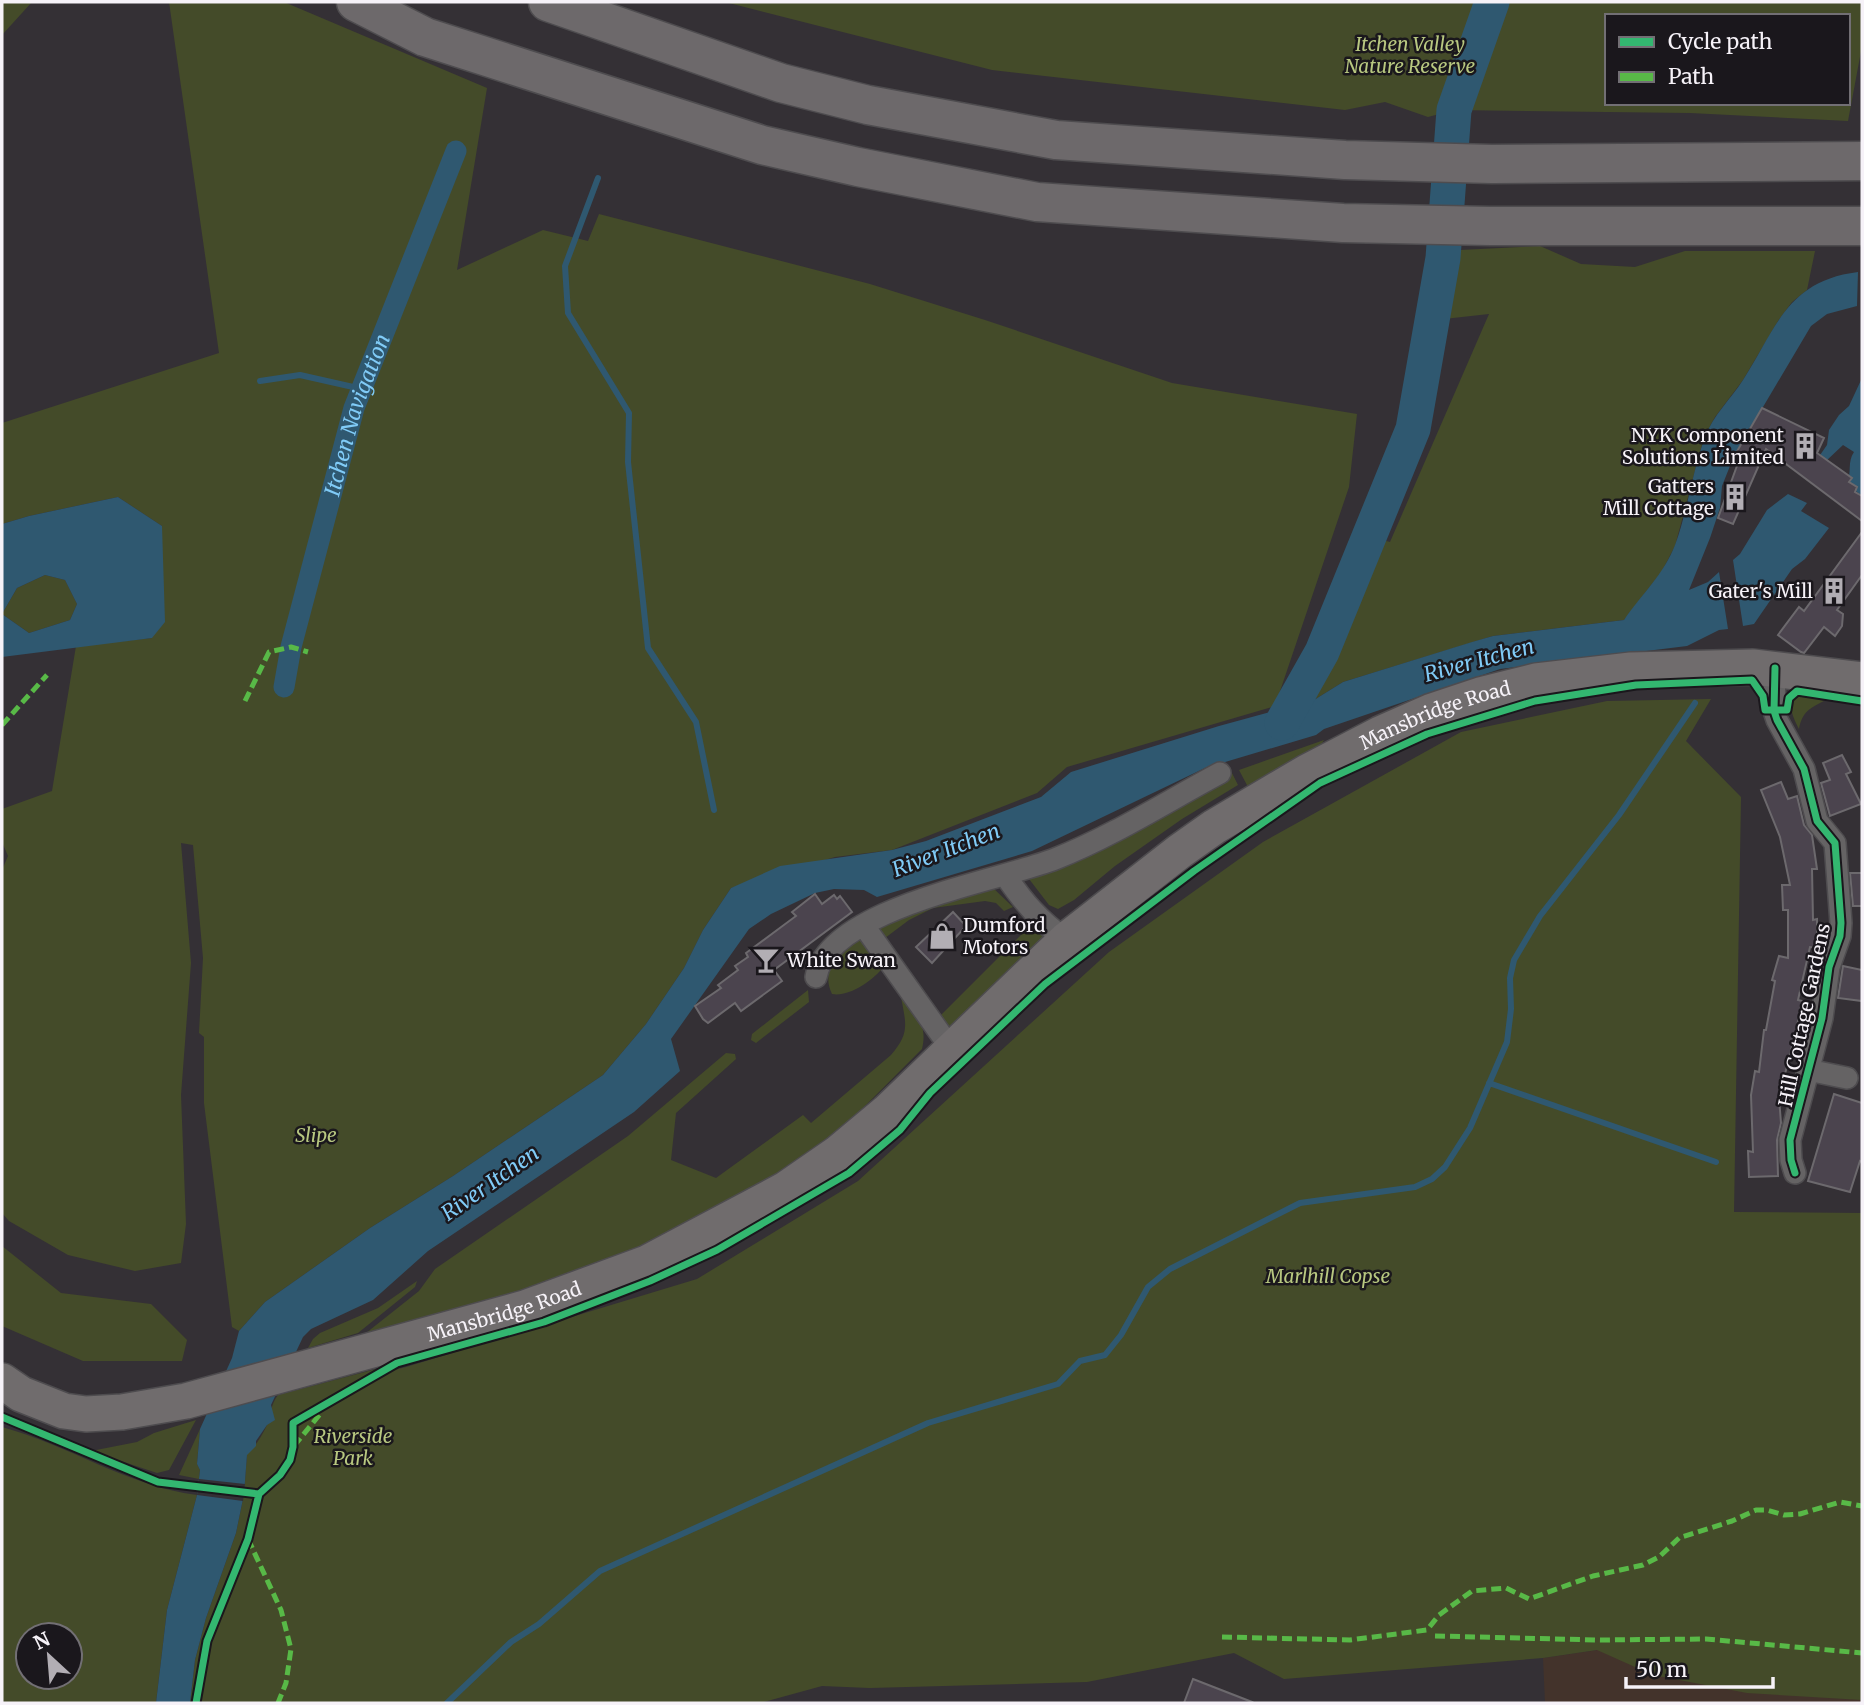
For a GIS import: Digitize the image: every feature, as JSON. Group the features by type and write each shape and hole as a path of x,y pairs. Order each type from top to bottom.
{"highway":[{"path":"356,2 425,37 762,145 1037,202 1343,223 1490,226 1856,226"},
{"path":"548,2 781,83 868,105 1056,140 1345,160 1492,164 1854,161"}],"main road":[{"name":"Mansbridge Road","path":"2,1381 21,1394 42,1403 64,1411 86,1414 122,1412 186,1401 525,1308 647,1263 786,1189 838,1153 887,1112 1066,940 1214,827 1307,772 1380,734 1432,711 1536,681 1581,675 1685,668 1775,668 1862,681"}],"street":[{"name":"Hill Cottage Gardens","path":"1775,668 1774,710 1777,720 1804,769 1817,821 1836,848 1840,936 1829,967 1822,1018 1790,1140 1795,1173"},
{"path":"816,977 824,956 837,944 901,906 939,892 1055,859 1220,773"},
{"path":"1005,875 1026,906 1066,940"},
{"path":"864,926 952,1049"},
{"name":"Hill Cottage Gardens","path":"1808,1070 1847,1077"}],"shaded area":[{"path":"1862,1646 1862,1703 1545,1703 1543,1658 1597,1650"}],"green space":[{"path":"2,2 32,2 2,35"},
{"name":"Slipe","path":"169,2 284,2 487,88 457,270 543,230 588,241 599,214 870,284 1172,383 1357,414 1349,487 1275,706 1067,767 1037,793 892,850 835,857 731,888 703,930 684,968 646,1024 603,1075 370,1228 265,1302 239,1331 232,1327 204,1103 204,1037 199,1033 203,958 193,845 181,843 191,963 181,1095 186,1224 181,1263 135,1271 68,1255 9,1221 2,1213 2,870 8,856 2,842 2,809 52,791 76,646 152,638 162,526 118,497 2,524 2,423 219,353"},
{"name":"Itchen Valley Nature Reserve","path":"725,2 1862,2 1862,46 1848,121 1690,113 1454,110 1428,117 1385,102 1345,110 992,70"},
{"path":"1540,246 1581,264 1635,267 1685,251 1815,251 1807,290 1792,302 1778,321 1743,380 1715,417 1704,437 1675,546 1662,571 1624,620 1493,636 1343,682 1314,700 1312,698 1323,678 1376,538 1390,542 1489,314 1444,319 1460,250"},
{"path":"45,575 65,580 77,604 70,620 29,633 2,614 17,588"},
{"path":"1803,694 1824,701 1807,711 1799,729 1793,716 1792,705 1795,696"},
{"name":"Marlhill Copse","path":"1711,699 1686,741 1741,797 1734,1212 1862,1213 1862,1700 1747,1693 1653,1675 1597,1650 1543,1658 1284,1679 1234,1653 1087,1682 870,1688 822,1686 760,1703 190,1703 195,1660 206,1618 236,1533 244,1494 247,1454 268,1423 278,1395 376,1369 386,1372 406,1367 697,1279 858,1181 1109,952 1263,842 1461,732 1607,701"},
{"path":"1324,740 1319,748 1248,787 1239,770"},
{"path":"1232,773 1238,785 1182,819 1115,866 1074,900 1058,909 1049,905 1026,875"},
{"path":"992,887 1013,907 1004,911 996,903 985,901 933,908 909,920 885,938 877,925"},
{"path":"1032,924 1046,938 952,1032 939,1017"},
{"path":"862,936 881,970 859,988 832,994 829,984 831,968"},
{"path":"808,990 809,1002 756,1043 751,1040 752,1034"},
{"path":"901,997 922,1026 922,1049 844,1127 766,1189 641,1251 523,1295 361,1337 419,1291 435,1269 628,1136 726,1053 735,1054 736,1059 676,1113 671,1160 716,1178 803,1115 811,1123 897,1047 905,1028"},
{"path":"2,1246 61,1293 151,1304 187,1340 182,1361 83,1361 2,1326"},
{"path":"417,1281 415,1287 358,1333 308,1348 320,1333 378,1308"},
{"path":"196,1420 169,1470 157,1473 91,1451 137,1442 154,1433"},
{"path":"2,1427 146,1483 197,1495 167,1610 156,1703 2,1703"},
{"path":"200,1429 197,1464 200,1470 199,1479 179,1475"}],"water":[{"name":"River Itchen","path":"1858,272 1857,306 1827,314 1811,326 1734,456 1722,486 1720,508 1689,590 1708,582 1719,572 1728,629 1719,630 1687,646 1500,669 1324,729 1316,735 1205,768 1032,851 877,897 864,890 834,889 815,893 771,914 749,929 671,1039 680,1071 634,1112 428,1251 373,1300 311,1329 303,1337 271,1405 275,1420 267,1425 256,1441 256,1446 247,1455 244,1494 236,1533 206,1618 195,1660 190,1703 156,1703 167,1610 197,1495 200,1429 232,1358 239,1331 265,1302 370,1228 603,1075 646,1024 684,968 703,930 731,888 780,866 892,850 926,841 1041,797 1071,772 1314,700 1343,682 1472,642 1493,636 1624,620 1659,575 1675,545 1708,429 1743,380 1776,325 1799,296 1815,285 1834,277"},
{"path":"1862,378 1862,496 1847,484 1854,452 1843,445 1825,462 1818,458 1827,445 1829,430 1849,406"},
{"path":"1788,494 1807,503 1801,511 1829,528 1805,559 1792,569 1754,624 1743,626 1733,560 1740,554 1767,510"},
{"path":"118,497 162,526 165,622 152,638 2,657 2,614 2,524","holes":["45,575 65,580 77,604 70,620 29,633 2,614 17,588"]}],"pier":[{"path":"199,1479 245,1484 243,1501 197,1495"}],"building":[{"path":"1762,408 1824,438 1817,453 1852,478 1849,482 1857,487 1855,492 1862,496 1862,521 1766,449 1733,524 1718,518 1738,463 1732,460"},
{"name":"Gater's Mill","path":"1862,532 1862,575 1837,610 1843,614 1842,626 1835,636 1824,627 1804,653 1801,652 1778,635 1799,607 1804,611"},
{"path":"1842,755 1851,772 1846,774 1861,804 1830,816 1821,783 1830,780 1823,763"},
{"path":"1781,782 1788,799 1797,796 1804,825 1812,835 1817,869 1812,869 1813,920 1817,919 1817,948 1810,947 1798,1000 1802,1001 1797,1026 1779,1098 1781,1123 1777,1140 1778,1176 1749,1177 1748,1151 1753,1152 1751,1095 1755,1071 1759,1072 1764,1030 1775,981 1772,980 1779,956 1788,958 1788,910 1783,910 1782,885 1790,885 1780,837 1761,790"},
{"path":"1850,873 1862,873 1862,906 1853,906"},
{"name":"White Swan","path":"815,894 822,904 834,895 837,899 840,896 852,912 774,970 782,981 741,1011 735,1003 708,1023 703,1019 695,1006 721,988 718,985 738,970 735,966 748,957 746,953 796,916 792,912"},
{"name":"Dumford Motors","path":"953,912 966,926 932,963 916,947"},
{"path":"1843,966 1862,970 1862,1001 1838,998"},
{"path":"1834,1094 1862,1103 1862,1162 1860,1161 1850,1192 1808,1181"},
{"path":"1193,1679 1252,1702 1184,1703"}],"waterway":[{"path":"1282,723 1322,652 1413,429 1443,258 1454,110 1492,2"},
{"name":"Itchen Navigation","path":"284,687 291,647 354,408 456,151"},
{"path":"598,178 565,266 568,313 629,413 628,462 648,648 696,722 714,810"},
{"path":"260,381 300,375 362,389"},
{"path":"447,1703 511,1642 539,1624 600,1571 928,1423 1058,1384 1080,1361 1105,1355 1121,1335 1148,1287 1170,1269 1300,1203 1415,1187 1432,1179 1445,1167 1470,1128 1507,1042 1511,1009 1510,978 1514,960 1540,916 1619,815 1695,703"},
{"path":"1489,1083 1716,1162"}],"marked path":[{"path":"245,701 269,652 291,647 308,652"},
{"path":"2,725 47,675"},
{"path":"294,1446 321,1413"},
{"path":"1222,1637 1350,1640 1427,1630 1439,1615 1472,1591 1506,1588 1529,1599 1593,1576 1643,1565 1659,1557 1679,1538 1732,1521 1756,1510 1784,1515 1800,1514 1840,1502 1862,1506"},
{"path":"248,1539 281,1610 291,1649 286,1683 278,1703"},
{"path":"1435,1636 1600,1640 1706,1639 1862,1653"}],"cycle path":[{"path":"1775,668 1774,711 1777,720 1804,769 1817,821 1835,843 1841,923 1840,936 1829,967 1822,1018 1790,1140 1795,1173"},
{"path":"196,1703 207,1641 248,1539 259,1494 280,1475 290,1460 293,1423 397,1363 544,1322 650,1281 717,1250 849,1173 900,1130 930,1093 1045,984 1194,871 1320,783 1427,734 1535,701 1636,685 1752,680 1763,696 1765,710 1787,710 1789,698 1797,691 1862,701"},
{"path":"2,1417 158,1482 259,1494"}],"place":[{"name":"NYK Component Solutions Limited","path":"1805,446"},
{"name":"Gatters Mill Cottage","path":"1735,497"},
{"name":"Gater's Mill","path":"1834,591"},
{"name":"Dumford Motors","path":"942,936"},
{"name":"White Swan","path":"766,960"}],"park label":[{"name":"Riverside Park","path":"353,1447"}]}
